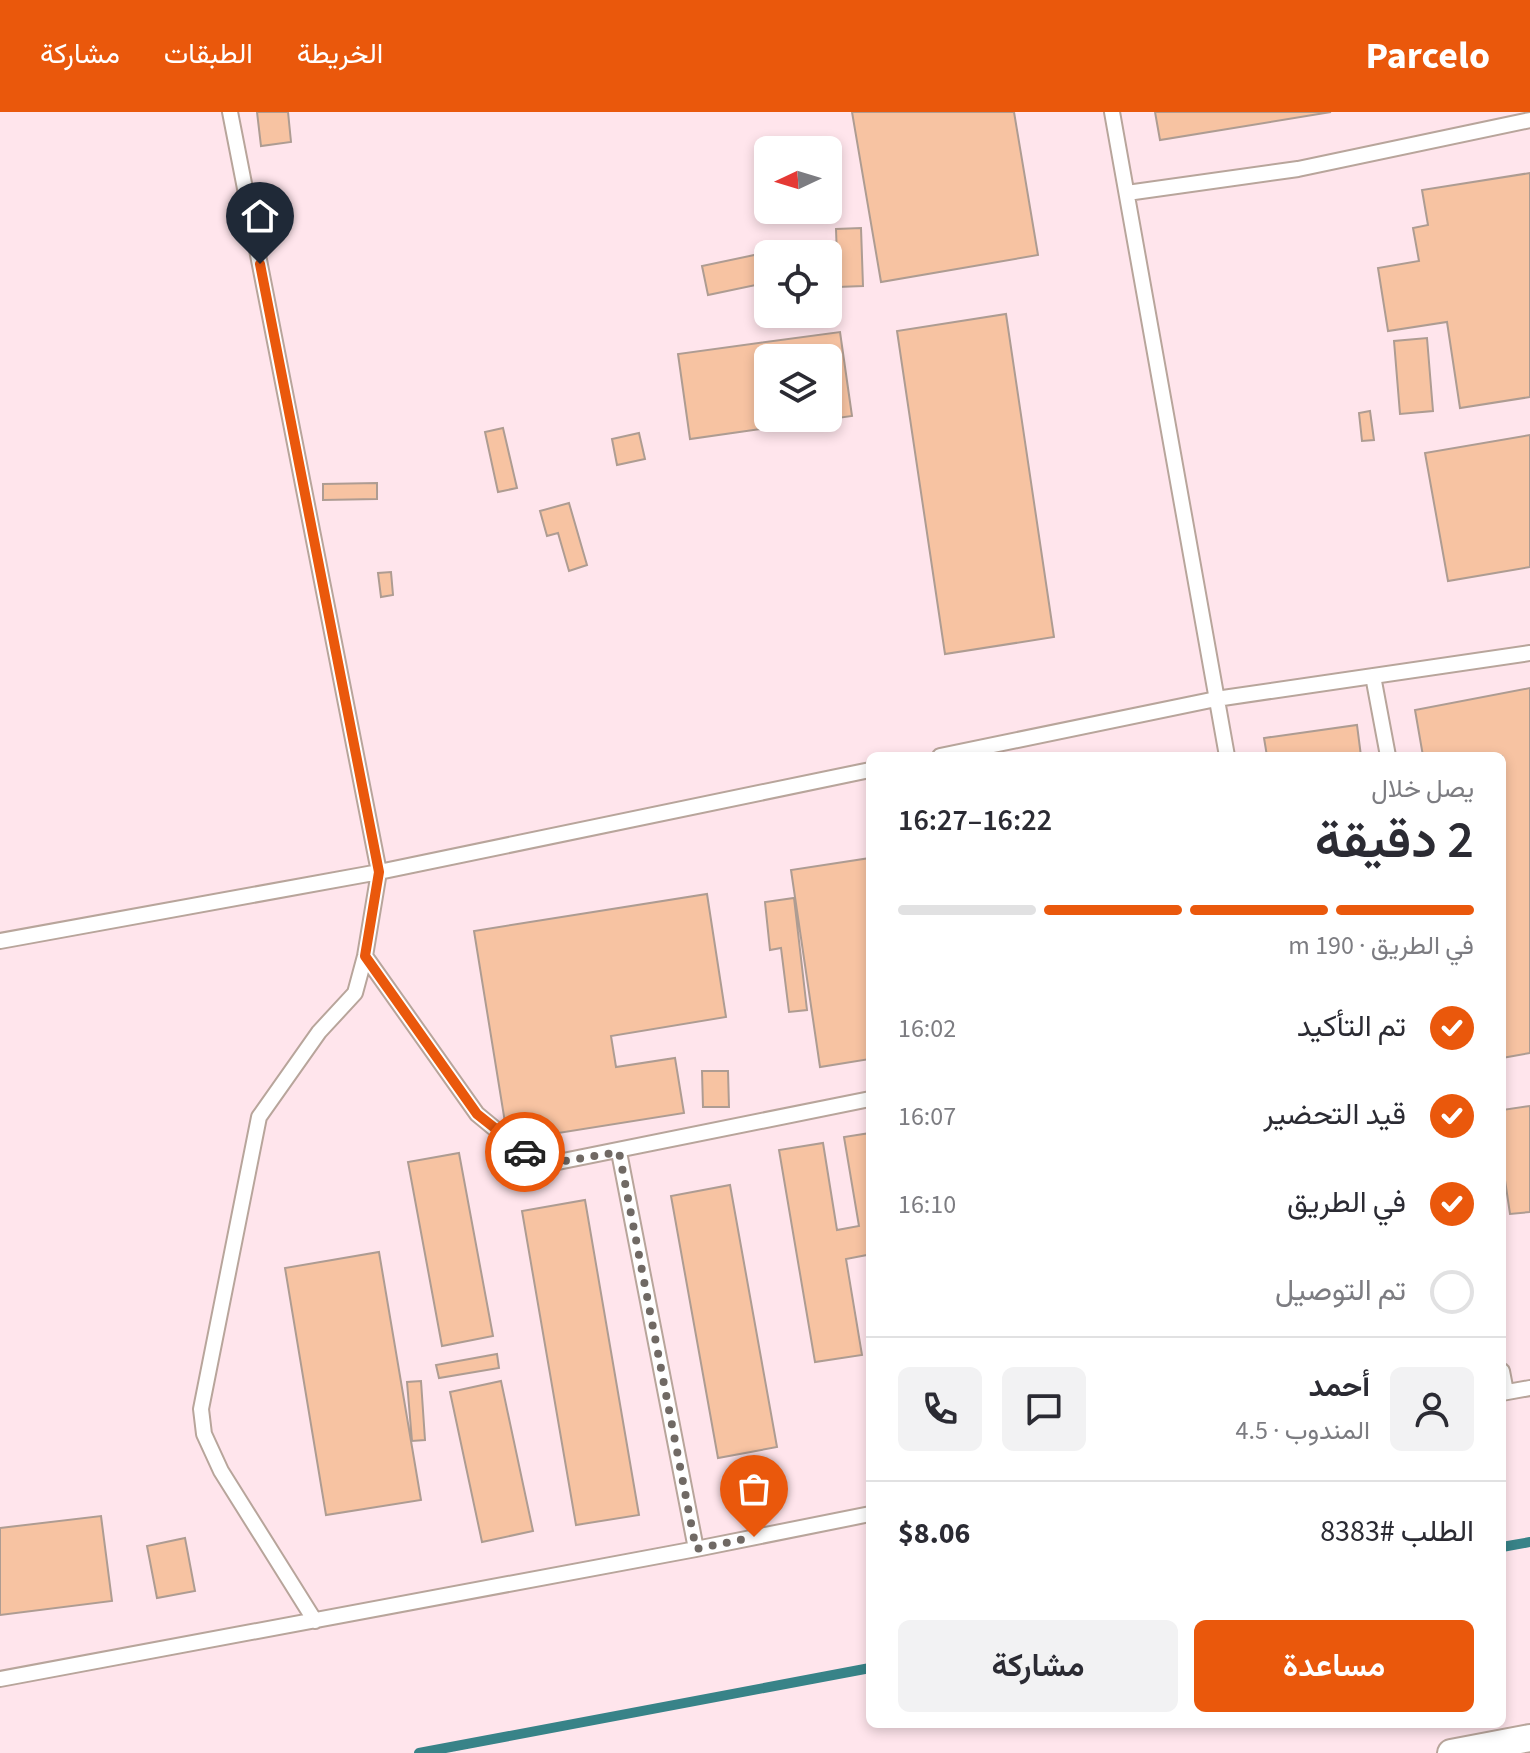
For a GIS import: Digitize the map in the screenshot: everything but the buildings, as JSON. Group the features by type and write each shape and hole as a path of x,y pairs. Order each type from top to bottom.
{"street":[{"path":"1451,1753 1530,1738"}],"lane":[{"path":"230,112 379,872 365,956 355,993 319,1032 259,1117 201,1409 204,1434 221,1471 315,1621"},
{"path":"1112,112 1226,752"},
{"path":"1127,193 1298,169 1530,120"},
{"path":"959,752 1216,699 1530,653"},
{"path":"1373,676 1387,752"},
{"path":"0,941 379,872 866,771"},
{"path":"365,956 477,1114 522,1151 553,1163 866,1100"},
{"path":"619,1152 696,1549"},
{"path":"1506,1392 1530,1388"},
{"path":"0,1679 866,1515"}],"shaded area":[{"path":"0,112 1530,112 1530,1753 0,1753"}],"waterway":[{"path":"1506,1546 1530,1542"},
{"path":"419,1753 866,1669"}],"way so far":[{"path":"525,1152 553,1163 619,1152 696,1549 754,1537"}],"route":[{"path":"260,264 379,872 365,956 477,1114 525,1152"}]}
